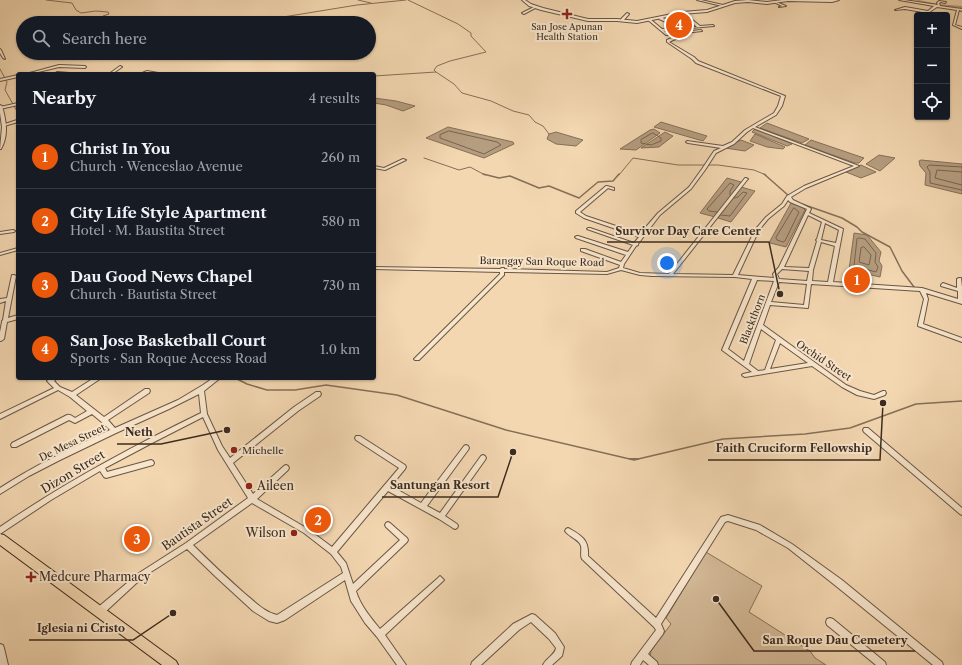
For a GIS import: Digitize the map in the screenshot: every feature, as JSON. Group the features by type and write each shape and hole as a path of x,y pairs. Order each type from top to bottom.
{"main road":[{"path":"0,539 172,665"}],"street":[{"path":"523,0 536,7 588,20 622,20 637,22 682,13 707,11 722,5 748,1 767,3 788,0 832,2 838,0"},
{"path":"698,0 722,5"},
{"path":"712,3 718,0"},
{"path":"900,0 962,10"},
{"path":"906,1 907,5"},
{"path":"896,10 905,8 928,12 937,6 940,1 945,2"},
{"path":"776,2 785,6 780,7"},
{"path":"523,13 536,7"},
{"path":"958,9 954,25 962,28"},
{"path":"682,13 699,27"},
{"path":"622,20 628,14"},
{"path":"687,17 679,19 694,32"},
{"path":"660,18 667,20 681,33"},
{"path":"650,20 667,34 701,31"},
{"path":"662,30 713,26"},
{"path":"621,266 641,236 663,210 690,188 715,152 732,143 746,131 754,128 775,114 780,106 783,96 700,63 668,42 683,34 681,33"},
{"path":"0,51 4,58"},
{"path":"35,72 60,66 85,67"},
{"path":"113,72 121,67"},
{"path":"1,79 16,76"},
{"path":"0,148 3,143 4,125 1,110 16,105"},
{"path":"4,125 16,122"},
{"path":"735,276 761,225 783,205 789,197 805,187 857,166 754,128"},
{"path":"688,142 722,147"},
{"path":"376,167 384,169 404,160"},
{"path":"670,275 746,179"},
{"path":"613,189 607,187 577,212 585,218 641,236"},
{"path":"789,197 792,201 809,209 781,268 811,270"},
{"path":"807,213 841,229 830,284"},
{"path":"768,303 806,307 811,270 824,221"},
{"path":"589,229 636,245"},
{"path":"0,233 13,231"},
{"path":"577,237 629,254"},
{"path":"818,240 837,245"},
{"path":"0,254 16,250"},
{"path":"583,250 640,274 735,276 922,290 961,301 959,279"},
{"name":"Barangay San Roque Road","path":"376,268 502,269 607,273 621,266"},
{"name":"Blackthorn","path":"746,364 751,346 777,280 775,274 781,268"},
{"path":"417,359 502,274 502,269"},
{"path":"1,339 14,276"},
{"path":"755,278 725,350 757,373"},
{"path":"943,285 960,290"},
{"path":"922,290 926,299 920,325 962,340"},
{"path":"0,301 9,299"},
{"path":"4,321 16,318"},
{"name":"Orchid Street","path":"760,326 844,386 859,393 874,397 883,393"},
{"path":"767,371 778,340"},
{"path":"745,375 812,364"},
{"path":"51,380 50,381 58,388 72,396 104,420 114,431"},
{"path":"72,396 95,380"},
{"name":"De Mesa Street","path":"0,491 16,480 50,462 114,431 171,407 201,391 215,380"},
{"path":"0,416 58,388"},
{"path":"104,420 147,391"},
{"path":"201,391 204,414 220,448 252,499 306,531 334,552 344,565 354,598 368,620 402,665"},
{"path":"229,462 296,409 318,394"},
{"path":"14,445 69,417 75,421 92,411"},
{"name":"Dizon Street","path":"0,531 59,492 146,442 204,414"},
{"path":"866,430 962,512"},
{"path":"334,552 387,487 402,466 358,438"},
{"path":"422,507 466,448"},
{"path":"441,517 483,458"},
{"path":"101,468 106,475 151,462"},
{"name":"Bautista Street","path":"100,611 141,575 188,545 252,499 286,468"},
{"path":"387,487 455,526"},
{"path":"635,665 723,519 728,518 758,527 790,546 839,583 939,665"},
{"path":"352,590 405,540 388,525"},
{"path":"568,531 583,541 585,546 584,556 658,628"},
{"path":"188,545 236,591 272,618 282,617 347,575"},
{"path":"380,634 440,580"},
{"path":"476,665 516,627 532,618 552,636 560,647 559,653 547,665"},
{"path":"830,622 882,665"},
{"path":"0,648 4,665"},
{"path":"643,654 654,665"}],"shaded area":[{"path":"706,552 762,586 749,612 810,651 815,658 826,665 657,665 650,659 651,651 671,624 666,618"}],"water":[{"path":"376,98 396,101 415,106 403,111 376,103"},
{"path":"661,122 707,136 703,141 654,127"},
{"path":"767,123 809,139 802,143 760,128"},
{"path":"448,127 513,142 514,144 484,158 426,138"},
{"path":"654,129 660,133 636,150 620,149 650,130"},
{"path":"755,129 792,144 787,146 752,132"},
{"path":"556,132 583,140 576,146 556,144 547,139 549,134"},
{"path":"665,132 673,136 659,147 641,148"},
{"path":"755,134 785,147 783,149 767,147 750,141"},
{"path":"741,140 754,145 745,151 725,148"},
{"path":"811,140 864,158 859,163 855,163 805,145"},
{"path":"879,155 895,158 880,171 866,164"},
{"path":"919,161 962,164 962,194 925,185 926,173 920,166"},
{"path":"861,165 876,172 861,178 846,172"},
{"path":"727,178 741,183 715,217 700,213"},
{"path":"741,187 755,191 731,222 718,218"},
{"path":"791,203 801,206 805,210 786,247 770,243 770,241"},
{"path":"854,233 867,235 881,252 879,261 882,266 880,277 849,270"}],"waterway":[{"path":"46,0 72,3 76,10 81,13 96,11 108,12 109,14 103,16"},
{"path":"358,0 371,3"},
{"path":"289,16 357,5 406,0"},
{"path":"408,0 458,24 471,33 471,36 486,52 450,61 437,66 434,70 436,72"},
{"path":"915,0 937,4"},
{"path":"939,5 962,7"},
{"path":"0,69 7,82 5,90 16,109"},
{"path":"376,76 436,72"},
{"path":"436,72 454,84 462,93 491,101 513,111 529,115 535,122 543,126 549,134"},
{"path":"424,158 459,170 470,167 483,174"},
{"path":"619,175 633,158 678,165 718,165 754,170 764,174"},
{"path":"483,174 499,178 510,176 539,188 549,186 579,198 598,182 613,181 619,174"},
{"path":"764,174 789,196"},
{"path":"802,204 842,218 857,227 862,232 890,247 902,271 914,287"},
{"path":"239,380 267,390 295,390 326,385 397,395 506,430 634,460 723,439 805,434 850,428 916,404 962,401"},
{"path":"630,459 638,459"}],"place":[{"name":"San Jose Apunan Health Station","path":"567,14"},
{"name":"San Jose Basketball Court","path":"679,25"},
{"name":"Christ In You","path":"857,280"},
{"name":"Survivor Day Care Center","path":"780,294"},
{"name":"Faith Cruciform Fellowship","path":"883,403"},
{"name":"Neth","path":"227,430"},
{"name":"Michelle","path":"234,450"},
{"name":"Santungan Resort","path":"513,452"},
{"name":"Aileen","path":"249,486"},
{"name":"City Life Style Apartment","path":"318,520"},
{"name":"Wilson","path":"294,533"},
{"name":"Dau Good News Chapel","path":"137,539"},
{"name":"Medcure Pharmacy","path":"31,577"},
{"name":"San Roque Dau Cemetery","path":"716,599"},
{"name":"Iglesia ni Cristo","path":"173,613"}]}
